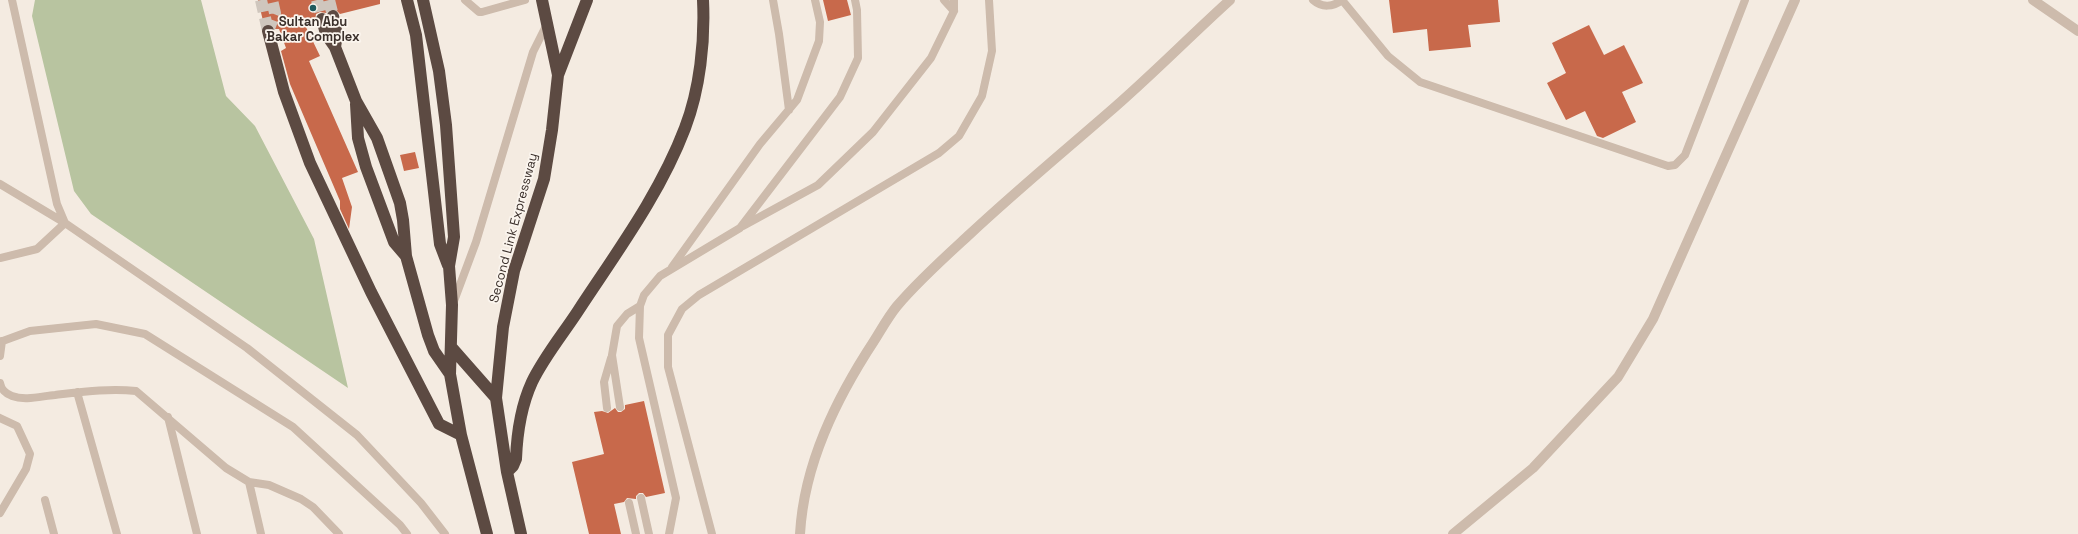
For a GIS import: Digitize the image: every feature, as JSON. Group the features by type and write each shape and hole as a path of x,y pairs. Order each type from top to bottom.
{"highway":[{"path":"407,0 416,35 440,244 449,266"},
{"path":"422,0 438,71 446,125 454,237 449,266 452,305 452,348 450,374 461,435 487,534"},
{"name":"Second Link Expressway","path":"521,534 507,472 496,398 503,327 514,271 544,179 552,130 558,75 542,0"},
{"path":"558,75 587,0"},
{"path":"507,472 513,466 516,459 521,415 532,381 619,249 663,178 685,128 696,86 701,51 703,0"},
{"path":"327,18 337,35 335,47 356,101 377,138 389,168 403,220 406,256 434,351 450,374"},
{"path":"268,31 284,92 310,163 368,285 439,424 461,435"},
{"path":"356,101 358,138 366,167 394,242 406,256"},
{"path":"452,348 496,398"}],"street":[{"path":"800,534 804,502 810,473 836,405 857,366 897,307 940,261 1031,177 1110,111 1230,0"},
{"path":"1453,534 1533,468 1618,377 1653,319 1795,0"},
{"path":"2033,0 2078,31"}],"lane":[{"path":"12,0 57,204 65,223"},
{"path":"465,0 479,12 482,12 525,0"},
{"path":"773,0 780,34 789,110"},
{"path":"670,270 760,144 797,100 819,41 820,22 815,0"},
{"path":"740,228 840,97 858,58 857,10 855,0"},
{"path":"944,0 954,11"},
{"path":"669,534 676,498 639,338 640,306 644,295 660,276 740,228 818,185 873,132 931,58 954,11 954,0"},
{"path":"712,534 668,367 668,335 682,308 699,295 939,153 959,136 982,96 992,51 989,0"},
{"path":"1313,0 1320,4 1329,6 1342,0 1388,56 1420,82 1668,166 1675,165 1685,155 1745,0"},
{"path":"452,305 476,242 533,52 547,24"},
{"path":"0,184 65,223 247,348 357,435 421,503 444,534"},
{"path":"0,258 37,249 65,223"},
{"path":"607,408 604,382 612,355 617,326 627,314 640,306"},
{"path":"0,356 1,342 30,331 96,324 145,334 292,427 400,525 407,534"},
{"path":"612,355 620,407"},
{"path":"0,383 1,389 11,396 23,398 77,392 136,391 226,468 249,482 269,485 313,506 339,534"},
{"path":"77,392 117,534"},
{"path":"168,417 197,534"},
{"path":"0,418 17,426 30,454 26,469 0,513"},
{"path":"249,482 262,534"},
{"path":"641,498 649,534"},
{"path":"45,500 54,534"},
{"path":"629,503 636,534"}],"green space":[{"path":"35,0 201,0 226,96 255,126 314,239 348,388 91,214 74,191 32,16"}],"building":[{"path":"258,0 380,0 380,4 340,14 335,9 331,9 326,13 320,12 316,14 315,21 304,23 320,56 309,61 358,172 342,178 352,207 349,229 340,209 340,201 290,84 281,51 286,48 279,29 275,29 270,24 264,25"},
{"path":"823,0 847,0 851,15 828,21"},
{"path":"1389,0 1498,0 1500,22 1468,25 1471,47 1429,51 1427,29 1393,33"},
{"path":"1589,25 1604,55 1624,45 1643,83 1622,92 1636,122 1603,138 1597,136 1585,111 1566,120 1547,83 1566,73 1552,43"},
{"path":"415,152 419,168 404,171 400,155"},
{"path":"644,401 665,493 646,497 643,493 639,493 636,496 636,499 627,498 624,502 614,504 621,534 589,534 572,462 604,454 594,412 602,411 608,413 615,408 618,412 621,412 625,409 625,405"}],"tunnel":[{"path":"261,0 268,31"},
{"path":"268,31 275,13 272,0"},
{"path":"317,0 322,19"},
{"path":"329,0 333,16"}],"place":[{"name":"Sultan Abu Bakar Complex","path":"313,8"}]}
